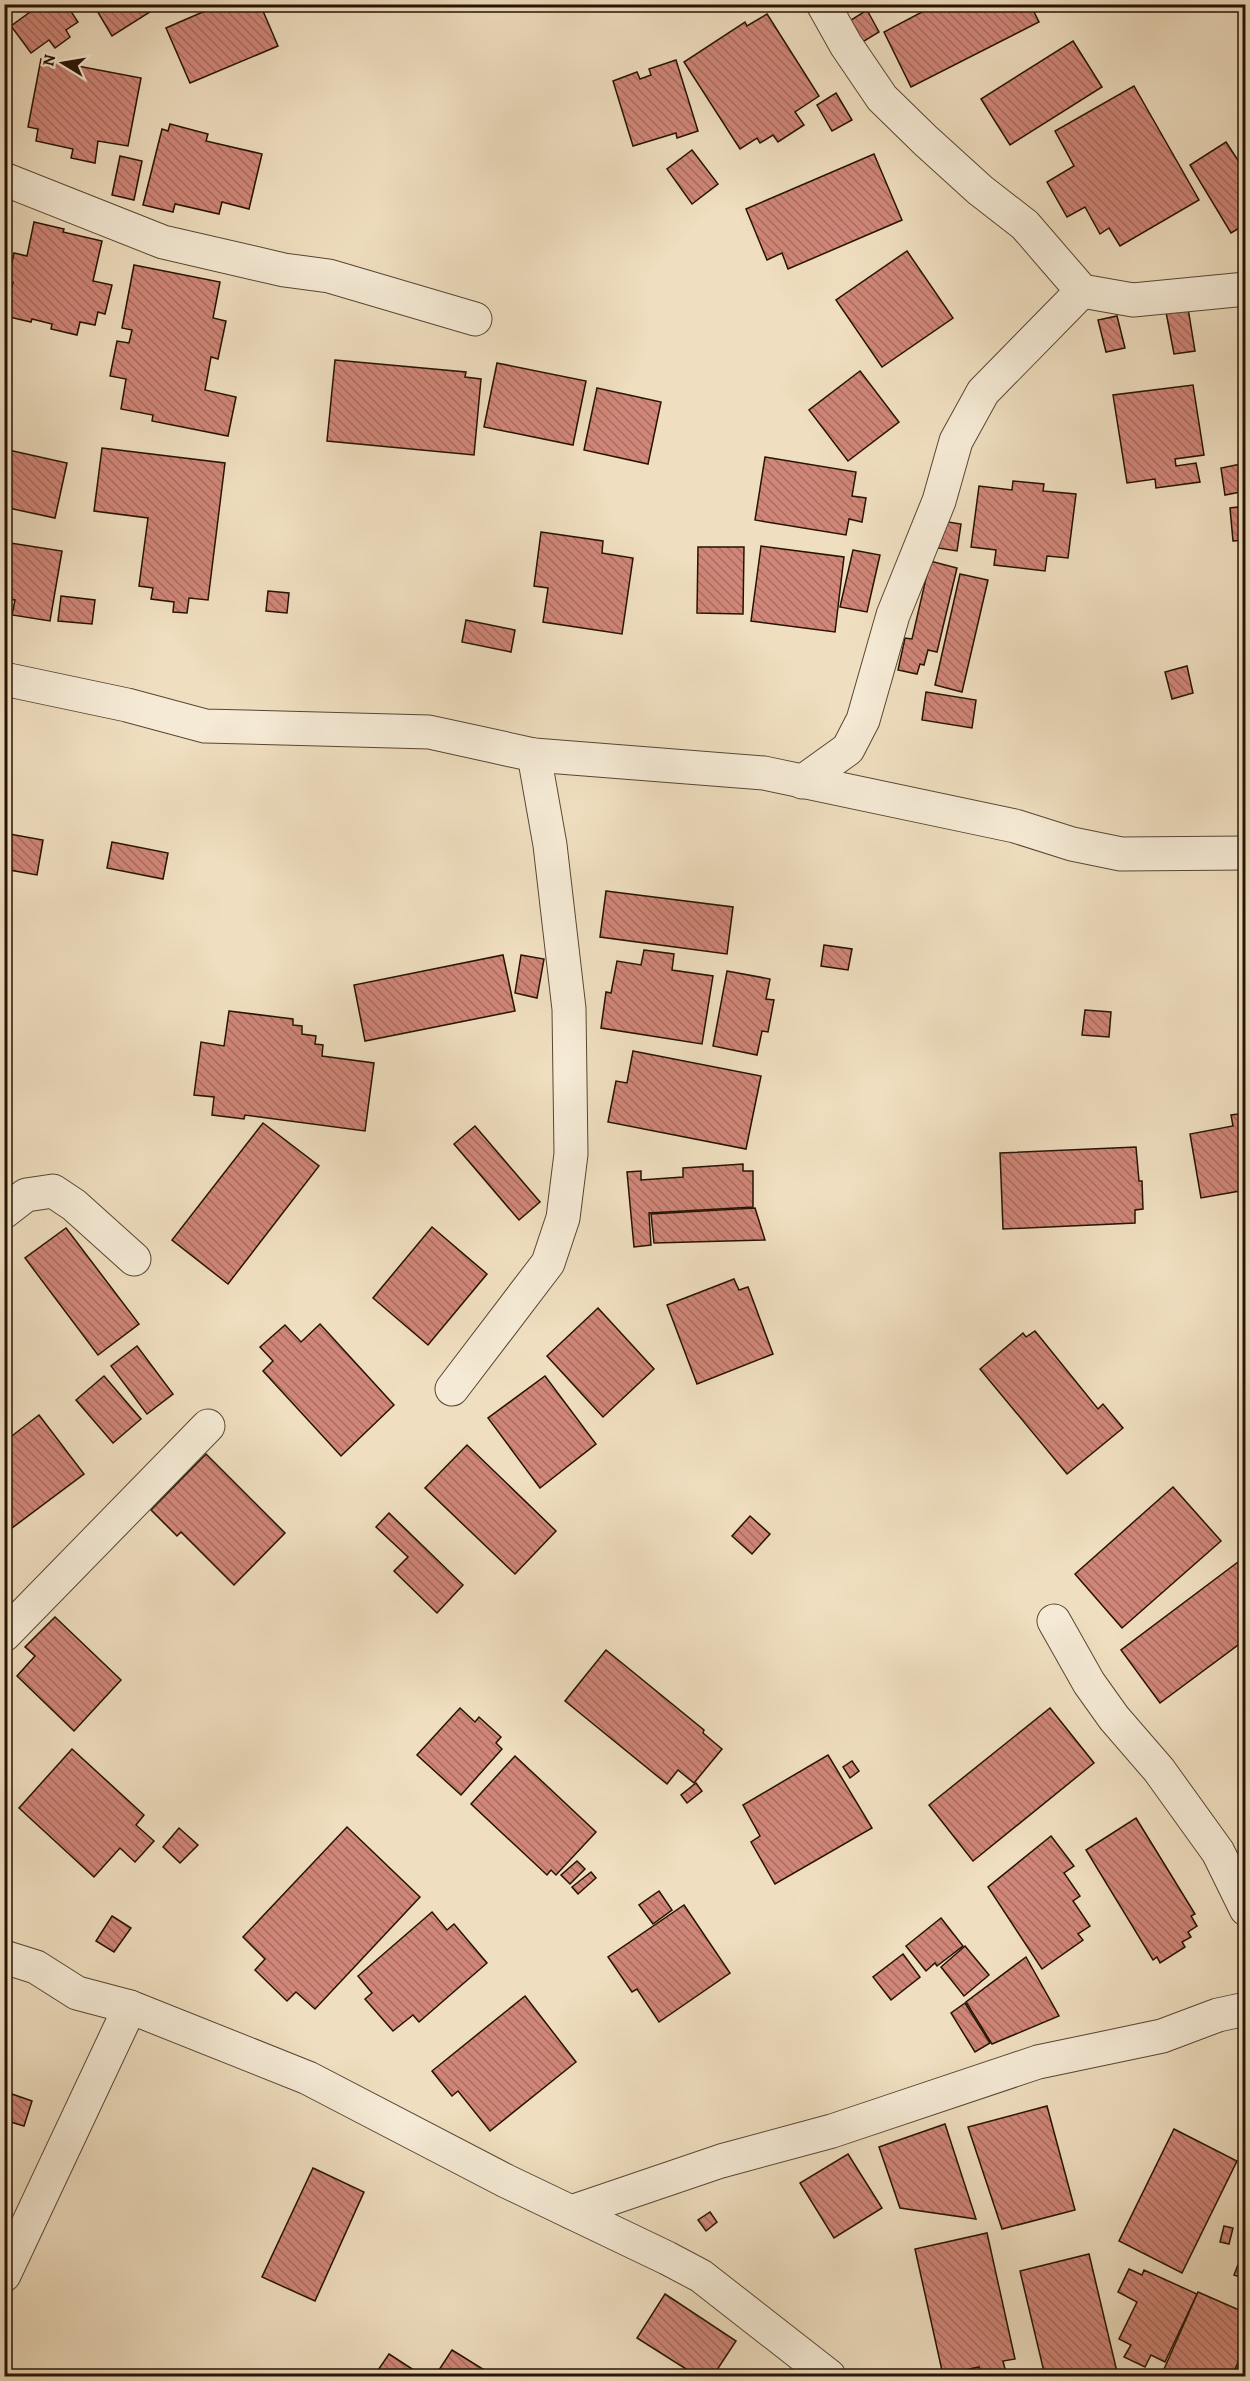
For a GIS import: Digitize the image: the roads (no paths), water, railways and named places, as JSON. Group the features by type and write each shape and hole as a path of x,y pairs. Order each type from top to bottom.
{"street":[{"path":"823,4 846,45 882,98 925,141 980,190 1025,225 1082,291 1133,300 1245,290"},
{"path":"4,179 163,242 284,270 328,276 475,319"},
{"path":"802,782 848,749 863,720 893,615 939,501 956,441 983,392 1082,291"},
{"path":"4,679 128,705 205,726 429,732 534,755 764,773 1015,826 1072,844 1121,854 1245,853"},
{"path":"452,1389 548,1263 563,1218 570,1165 569,1009 550,845 534,755"},
{"path":"4,1212 26,1195 53,1191 74,1205 134,1259"},
{"path":"4,1635 208,1426"},
{"path":"1054,1620 1089,1683 1114,1718 1159,1770 1218,1852 1245,1909"},
{"path":"4,1957 36,1967 77,1993 130,2007 309,2078 506,2181 700,2276 829,2376"},
{"path":"4,2275 130,2007"},
{"path":"571,2212 722,2161 832,2131 1038,2062 1162,2036 1218,2015 1245,2008"}]}
